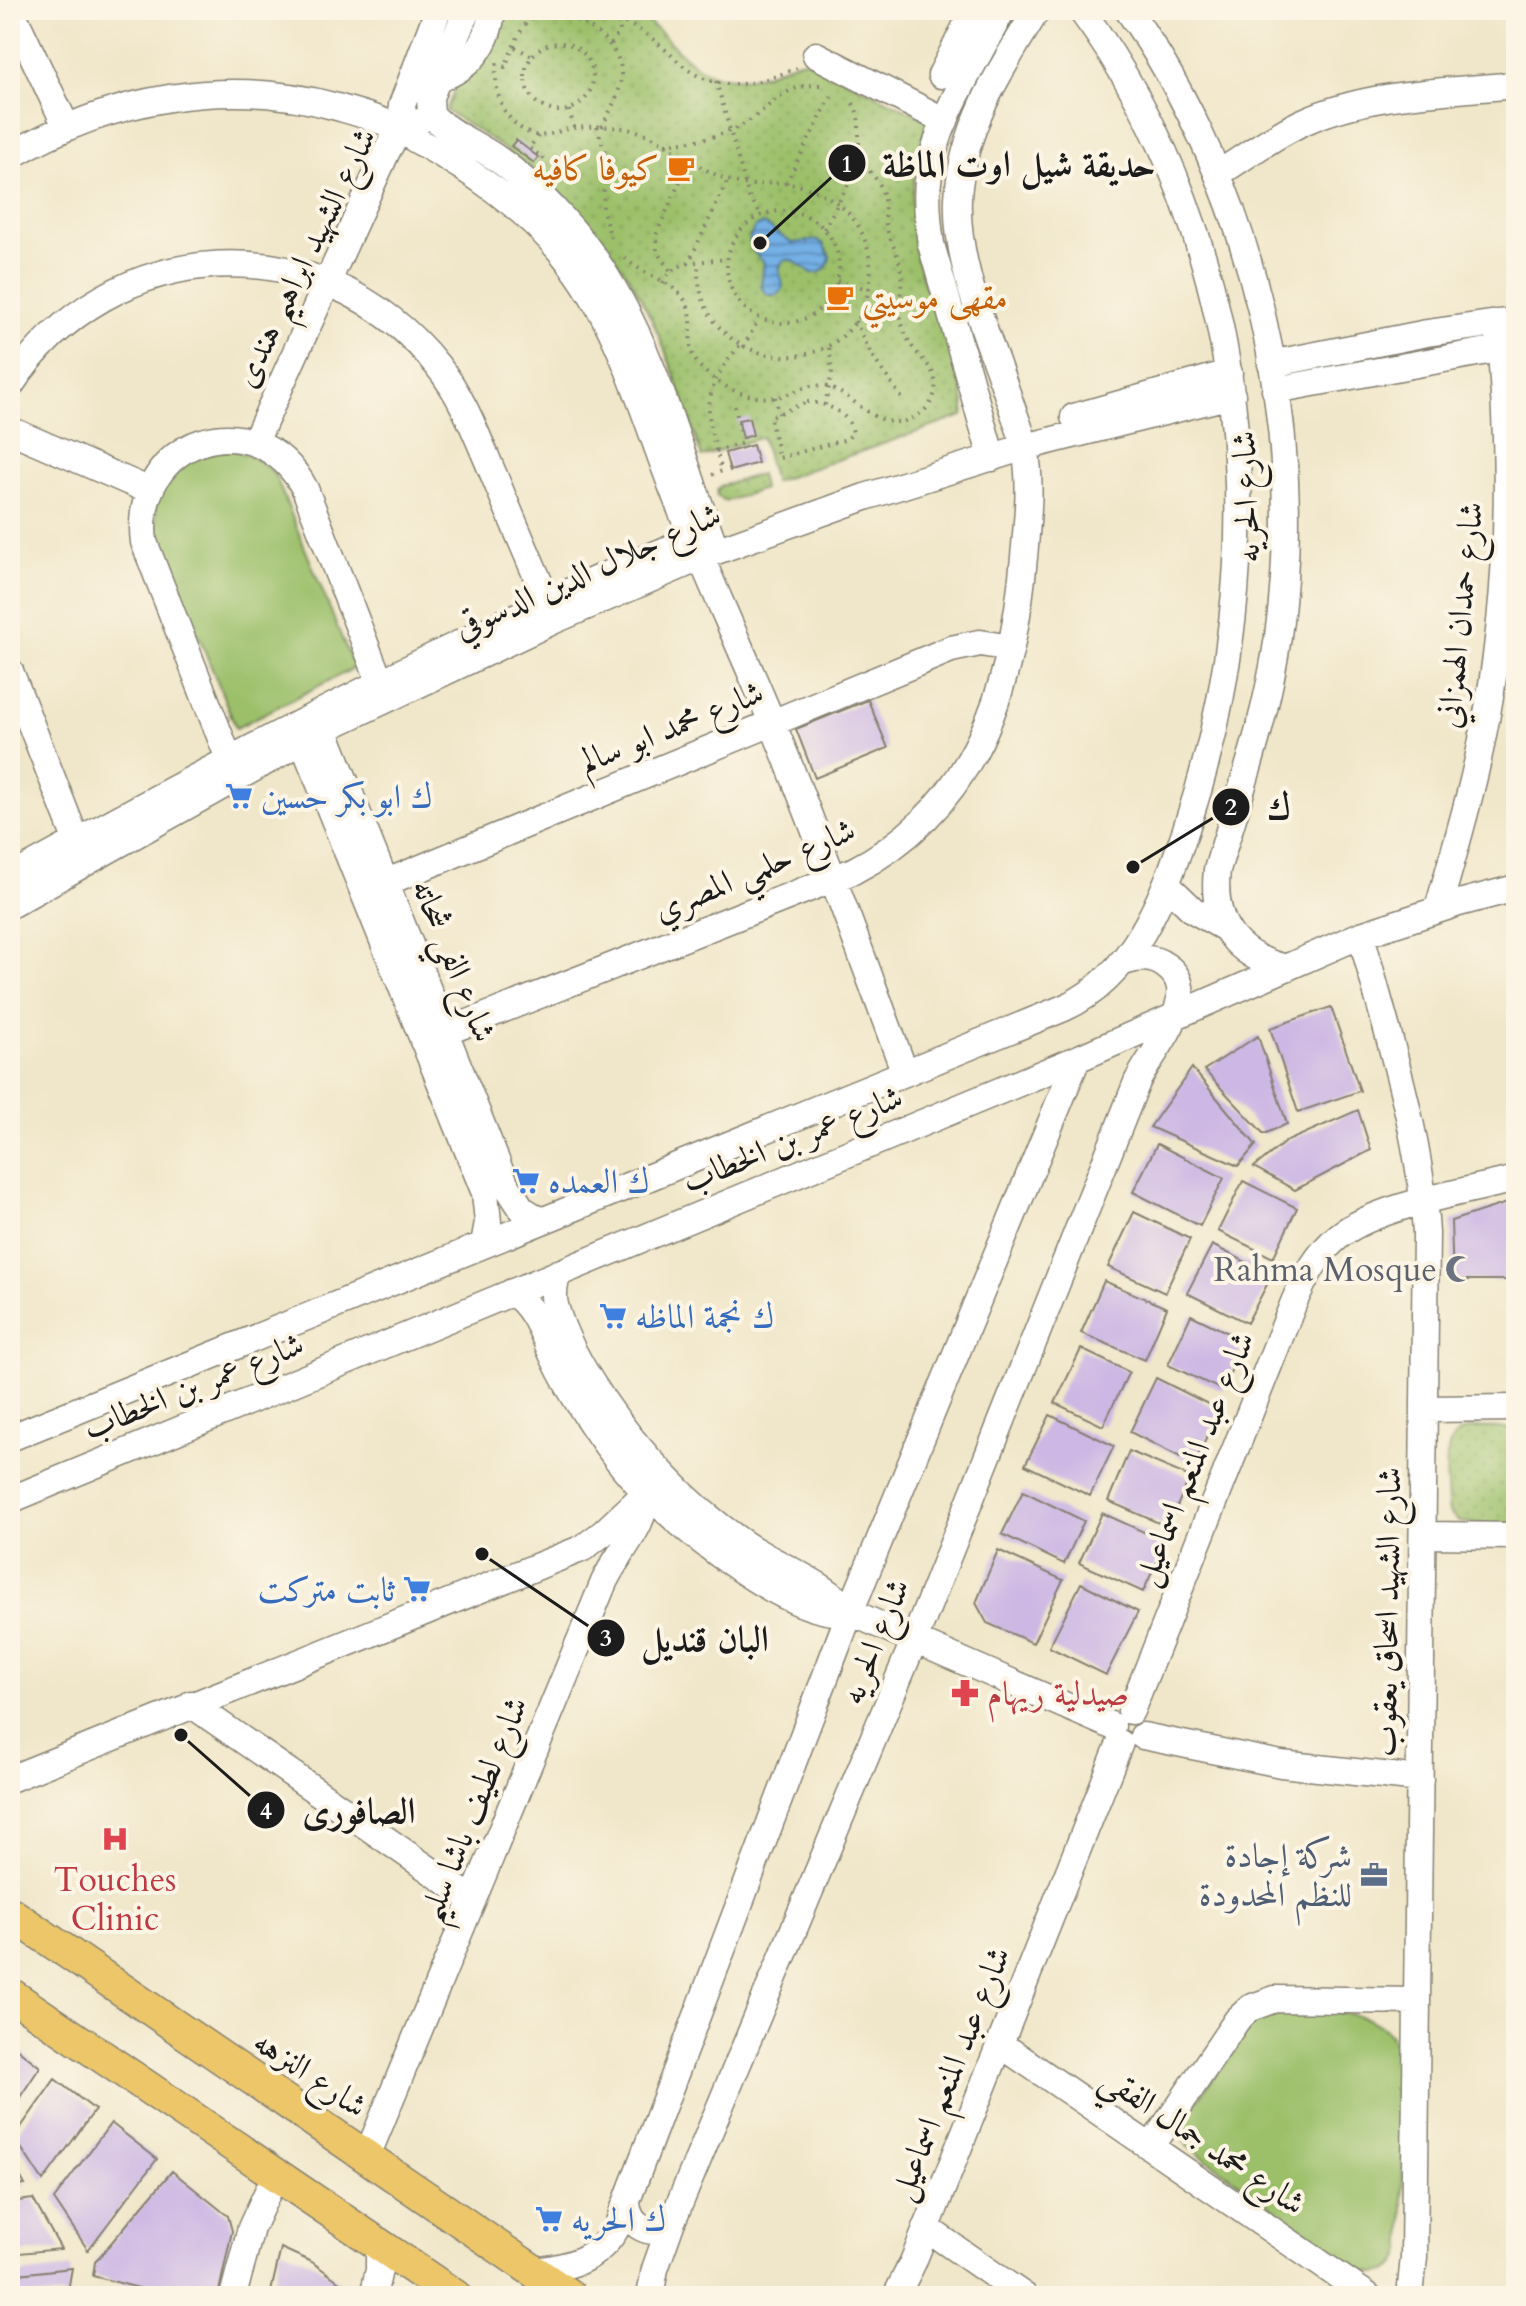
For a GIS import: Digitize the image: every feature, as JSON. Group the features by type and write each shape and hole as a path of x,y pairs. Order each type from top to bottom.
{"main road":[{"name":"شارع النزهه","path":"10,1913 570,2296"},
{"path":"10,1994 455,2296"}],"street":[{"path":"11,10 66,126"},
{"path":"404,130 402,105 438,10"},
{"path":"467,10 429,103 431,114 439,123 511,169 544,199 588,250 607,278 636,332 691,483 705,546"},
{"path":"438,79 462,68 480,49 491,25 492,10"},
{"path":"974,10 935,99 934,150 928,181 927,212 931,244 990,449"},
{"path":"935,99 1002,10"},
{"name":"شارع حلمي المصري","path":"434,1037 863,866 892,849 927,820 956,785 988,725 1011,648 1021,593 1028,510 1022,440 966,268 958,223 958,200 964,155 975,123 1037,10"},
{"name":"شارع الحريه","path":"1081,10 1125,77 1179,188 1206,267 1230,384 1238,469 1239,538 1231,640 1220,707 1204,774 1166,884 1143,932 1124,962"},
{"name":"شارع الحريه","path":"1128,10 1180,90 1218,174 1248,268 1273,377 1286,494 1283,601 1264,710 1217,870 1215,889 1217,908 1225,928 1236,942 1250,955 1267,964 1286,968"},
{"path":"811,61 935,99"},
{"path":"1218,174 1287,130 1345,107 1386,98 1516,85"},
{"path":"10,156 66,126 149,101 235,93 279,96 322,103 404,130 500,193 541,230 579,275 625,360 705,546 905,1073"},
{"name":"شارع الشهيد ابراهيم هندى","path":"255,442 387,151 404,130 431,114"},
{"path":"10,386 45,340 71,317 99,298 161,272 229,263 263,265 328,282 366,301 400,326 421,345 447,379 469,416 551,611"},
{"path":"1273,377 1392,339 1508,334"},
{"name":"شارع حمدان الهمزاني","path":"1438,909 1487,718 1511,550 1508,334"},
{"name":"شارع جلال الدين الدسوقي","path":"10,905 81,853 229,759 310,727 380,682 705,546 990,449 1230,384"},
{"path":"10,430 148,490"},
{"path":"229,759 144,542 143,509 148,490 164,465 191,446 223,438 255,442 290,465 305,489 380,682"},
{"name":"شارع جلال الدين الدسوقي","path":"10,878 81,853 310,727 551,611"},
{"name":"شارع محمد ابو سالم","path":"374,887 961,646 991,644 1011,648"},
{"path":"10,671 81,853"},
{"name":"شارع الفي شحاته","path":"310,727 434,1037 485,1193 488,1215 484,1244"},
{"path":"1166,884 1193,910 1225,928"},
{"name":"شارع عمر بن الخطاب","path":"10,1500 1077,1059 1361,935 1438,909 1516,888"},
{"name":"شارع الشهيد اسحاق يعقوب","path":"1361,935 1413,1130 1424,1202 1426,1248 1414,2257 1410,2296"},
{"path":"1124,962 1145,958 1172,970 1181,988 1180,1008 1175,1017"},
{"name":"شارع عمر بن الخطاب","path":"10,1438 1075,1003 1106,982 1124,962"},
{"name":"شارع الحريه","path":"650,2296 655,2269 671,2224 914,1641 1137,1082 1175,1017"},
{"name":"شارع الفي شحاته","path":"434,1037 508,1190 522,1209 541,1221"},
{"name":"شارع الحريه","path":"536,2271 575,2264 592,2256 612,2236 627,2203 850,1612 1077,1059"},
{"name":"شارع عبد المنعم اسماعيل","path":"896,2296 1127,1729 1294,1302 1312,1265 1339,1236 1375,1215 1516,1179"},
{"path":"558,1273 554,1287 555,1309 578,1357 655,1484 694,1535 748,1574 818,1610 839,1614 850,1612 1127,1729 1281,1764 1420,1779"},
{"path":"512,1292 534,1313 559,1369 595,1429 655,1484"},
{"path":"1425,1409 1516,1408"},
{"path":"10,1779 583,1548 655,1484"},
{"name":"شارع لطيف باشا سليم","path":"367,2156 604,1582 640,1524 655,1484"},
{"path":"1423,1535 1516,1536"},
{"path":"583,1548 599,1562 604,1582"},
{"path":"191,1704 473,1900"},
{"path":"1151,2147 1237,2020 1250,2008 1267,2001 1285,1999 1417,2001"},
{"name":"شارع محمد جمال الفقي","path":"1000,2044 1368,2296"},
{"path":"233,2296 251,2228 275,2176"},
{"path":"627,2203 630,2217 645,2230 659,2230 671,2224"},
{"path":"926,2228 1024,2296"},
{"path":"373,2296 379,2270 379,2243"}],"path":[{"path":"600,10 650,35 691,71 716,81 739,85 760,83 811,61"},
{"path":"698,263 698,283 707,310 718,326 741,346 762,354 783,357 804,355 829,345 855,321 869,289 870,265 865,242 854,220 838,203 813,190 786,183 746,185 689,161 665,144 638,132 599,127 574,128 538,136 522,129 507,114 498,95 497,64 505,67 524,25 541,12 579,18 597,29 611,44 619,62 620,86 599,127 605,152 603,211 610,237 633,267 678,292 687,304 691,318 689,344 698,366 714,379 743,394 775,397 805,387 820,386 849,397 868,414 895,422 921,413 930,404 935,390 932,370 912,346 902,325 899,306 902,274 886,224 883,195 876,178 862,160"},
{"path":"611,44 620,31 619,21"},
{"path":"569,44 582,52 591,65 591,89 583,102 569,110 545,109 533,99 526,85 528,62 545,45 569,44"},
{"path":"716,81 751,202 763,215"},
{"path":"665,144 709,138 743,125 778,95 792,88 815,84 838,90 786,183"},
{"path":"824,229 862,160 859,116 854,103 847,96"},
{"path":"569,110 574,128"},
{"path":"535,167 543,158 529,148 538,136"},
{"path":"670,270 657,252 656,235 689,161"},
{"path":"688,264 728,179"},
{"path":"795,212 824,229 831,238 838,259 837,281 826,303 807,318 784,324 759,319 740,305 733,295 727,259 743,228 763,215 795,212"},
{"path":"663,283 670,270 688,264 727,259"},
{"path":"837,281 869,289"},
{"path":"691,483 722,471 708,417 714,379 759,319"},
{"path":"855,321 872,356 904,401"},
{"path":"825,405 832,372 829,345"},
{"path":"775,397 779,414"},
{"path":"807,402 825,405 848,421 853,430 851,436 780,458 777,456 770,417 807,402"},
{"path":"716,451 743,443 735,406"}],"green space":[{"path":"502,10 626,11 642,18 691,62 706,71 724,77 746,78 805,60 928,120 914,178 913,237 922,276 960,383 964,400 963,416 774,482 762,437 702,457 659,335 613,254 565,199 537,175 446,111 456,86 465,79"},
{"path":"222,447 251,456 275,475 354,668 236,728 157,533 155,502 179,462"},
{"path":"760,474 763,489 727,501 717,496 721,486"},
{"path":"1484,1427 1516,1429 1516,1526 1459,1522 1449,1512 1448,1505 1446,1463 1451,1443 1465,1430"},
{"path":"1280,2011 1359,2016 1376,2023 1389,2034 1398,2051 1402,2074 1403,2249 1397,2262 1388,2270 1375,2273 1361,2270 1190,2148 1182,2137 1182,2123 1249,2026 1259,2017"}],"water":[{"path":"764,224 792,243 816,240 823,243 830,257 827,267 812,273 792,260 784,260 779,267 782,290 775,296 766,294 761,286 764,263 752,250 749,239 755,227"}],"building":[{"path":"516,140 538,157 534,163 511,146"},
{"path":"749,418 753,435 743,438 738,420"},
{"path":"753,445 758,463 730,471 725,453"},
{"path":"868,700 888,748 815,778 796,729"},
{"path":"1331,1007 1360,1091 1298,1112 1270,1028"},
{"path":"1258,1036 1287,1124 1264,1134 1204,1070"},
{"path":"1192,1068 1256,1145 1238,1166 1150,1127"},
{"path":"1358,1110 1371,1150 1295,1190 1254,1167 1285,1142"},
{"path":"1157,1144 1224,1178 1200,1226 1133,1192"},
{"path":"1243,1181 1297,1208 1273,1258 1218,1231"},
{"path":"1516,1200 1516,1280 1453,1280 1451,1221"},
{"path":"1134,1212 1190,1239 1165,1293 1108,1267"},
{"path":"1212,1245 1272,1275 1247,1323 1187,1293"},
{"path":"1104,1281 1167,1308 1145,1360 1081,1333"},
{"path":"1191,1315 1245,1341 1222,1390 1168,1365"},
{"path":"1081,1349 1129,1372 1103,1426 1055,1403"},
{"path":"1156,1378 1220,1410 1194,1464 1130,1432"},
{"path":"1050,1415 1114,1446 1090,1496 1025,1465"},
{"path":"1129,1451 1190,1477 1168,1527 1108,1501"},
{"path":"1023,1491 1084,1521 1064,1564 1002,1534"},
{"path":"1102,1513 1166,1542 1143,1592 1079,1563"},
{"path":"998,1550 1063,1580 1033,1643 987,1623 976,1603"},
{"path":"1081,1583 1138,1612 1106,1675 1049,1647"},
{"path":"10,2043 40,2067 10,2112"},
{"path":"55,2079 95,2110 43,2181 14,2137"},
{"path":"111,2123 157,2159 88,2250 54,2199"},
{"path":"10,2157 25,2185 10,2186"},
{"path":"172,2171 228,2216 232,2231 218,2296 169,2296 93,2276 95,2262"},
{"path":"33,2199 61,2249 10,2254 10,2202"},
{"path":"281,2248 312,2262 359,2296 270,2296"},
{"path":"72,2268 67,2296 10,2296 10,2275"}],"place":[{"name":"كيوفا كافيه","path":"681,168"},
{"name":"حديقة شيل اوت الماظة","path":"760,243"},
{"name":"مقهى موسيتي","path":"840,297"},
{"name":"ك ابو بكر حسين","path":"239,796"},
{"name":"ك","path":"1133,867"},
{"name":"ك العمده","path":"526,1181"},
{"name":"Rahma Mosque","path":"1459,1269"},
{"name":"ك نجمة الماظه","path":"613,1316"},
{"name":"البان قنديل","path":"482,1554"},
{"name":"ثابت متركت","path":"417,1589"},
{"name":"صيدلية ريهام","path":"965,1693"},
{"name":"الصافورى","path":"181,1735"},
{"name":"Touches Clinic","path":"115,1839"},
{"name":"شركة إجادة للنظم المحدودة","path":"1374,1875"},
{"name":"ك الحريه","path":"549,2219"}]}
